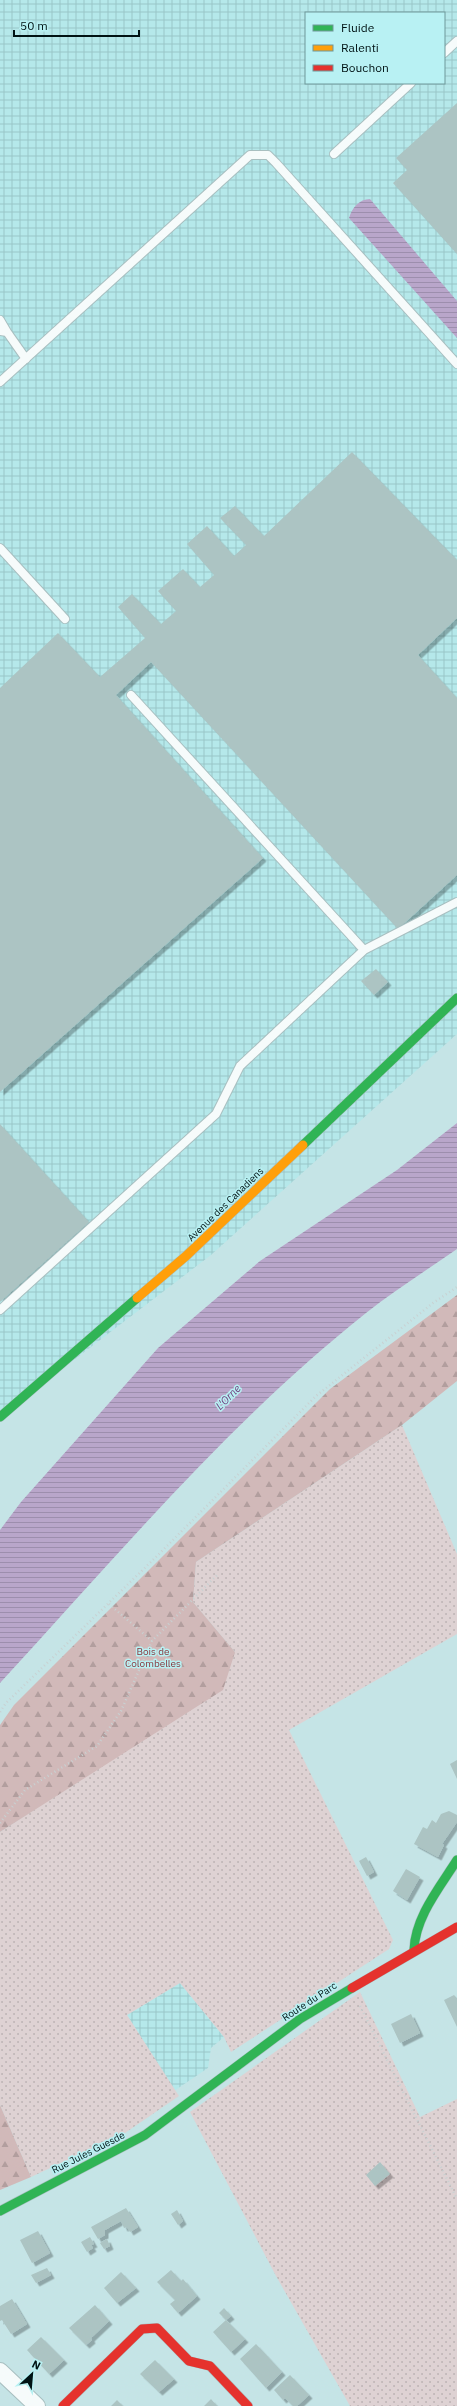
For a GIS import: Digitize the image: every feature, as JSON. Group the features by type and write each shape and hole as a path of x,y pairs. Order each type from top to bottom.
{"street":[{"name":"Avenue des Canadiens","path":"0,1417 186,1256 457,998"},
{"path":"414,1950 413,1943 420,1924 457,1860"},
{"name":"Route du Parc","path":"181,2107 300,2019 350,1987 414,1950 457,1928"},
{"name":"Rue Jules Guesde","path":"0,2211 145,2136 181,2107"},
{"path":"63,2406 142,2330 157,2328 189,2361 210,2366 248,2406"},
{"path":"0,2371 37,2406"}],"lane":[{"path":"445,52 457,41"},
{"path":"334,154 410,84"},
{"path":"0,382 250,155 268,156 276,163 457,364"},
{"path":"0,320 4,331 26,359"},
{"path":"0,548 64,619"},
{"path":"131,695 364,950"},
{"path":"0,1310 216,1114 240,1066 364,950 457,902"}],"path":[{"path":"0,1712 6,1702 109,1604 316,1396 433,1303 457,1287"},
{"path":"0,1823 25,1790 97,1746 121,1711 152,1641 217,1575"},
{"path":"109,1604 152,1641"},
{"path":"350,1987 457,2199"}],"shaded area":[{"path":"0,0 457,0 457,1034 211,1255 70,1363 0,1412"},
{"path":"402,1425 457,1554 457,1634 289,1730 393,1940 389,1949 231,2052 224,2037 180,1983 127,2015 179,2096 125,2133 31,2177 0,2105 0,1832 55,1796 235,1652 193,1602 196,1562"},
{"path":"180,1983 224,2037 211,2048 208,2068 174,2091 127,2015"},
{"path":"360,1992 420,2117 457,2099 457,2406 350,2406 276,2276 190,2112"}],"green space":[{"name":"Bois de Colombelles","path":"457,1295 457,1381 402,1425 196,1562 193,1602 235,1652 223,1690 0,1832 0,1725 14,1705 330,1389"},
{"path":"0,2105 31,2177 0,2190"}],"water":[{"path":"370,199 457,301 457,338 349,218 359,202"},
{"name":"L'Orne","path":"457,1123 457,1249 366,1313 316,1355 268,1399 221,1444 176,1491 0,1683 0,1530 21,1502 158,1348 260,1261 397,1170"}],"building":[{"path":"457,103 457,254 393,183 407,170 396,158"},
{"path":"352,452 457,560 457,618 418,655 457,698 457,875 398,929 151,662 116,695 263,858 0,1092 0,688 58,633 100,677 145,638 118,607 132,594 161,624 176,611 158,591 183,569 200,587 214,575 187,544 207,526 234,556 246,545 220,518 235,506 264,536"},
{"path":"376,969 388,982 374,995 361,981"},
{"path":"0,1124 89,1222 0,1302"},
{"path":"457,1760 457,1779 450,1764"},
{"path":"449,1811 457,1815 457,1822 442,1844 444,1845 438,1857 414,1844 423,1827 427,1829 432,1820 436,1823 441,1814"},
{"path":"366,1857 374,1872 367,1876 359,1861"},
{"path":"406,1869 420,1877 407,1900 393,1891"},
{"path":"454,1995 457,1998 457,2027 444,2000"},
{"path":"411,2014 420,2033 400,2043 391,2024"},
{"path":"380,2162 390,2174 375,2186 366,2175"},
{"path":"126,2208 138,2227 130,2232 127,2227 124,2228 121,2221 105,2230 105,2235 98,2239 91,2227"},
{"path":"177,2210 183,2221 178,2225 171,2214"},
{"path":"38,2231 50,2253 32,2263 20,2240"},
{"path":"90,2237 94,2244 91,2245 93,2248 87,2252 81,2242"},
{"path":"107,2239 110,2246 104,2249 100,2243"},
{"path":"47,2268 51,2275 36,2283 31,2275"},
{"path":"171,2270 181,2281 183,2279 197,2296 178,2313 170,2304 175,2300 157,2282"},
{"path":"121,2272 136,2288 117,2303 104,2288"},
{"path":"12,2299 27,2324 11,2334 2,2320 0,2321 0,2306"},
{"path":"95,2305 109,2321 91,2338 92,2340 86,2345 69,2328"},
{"path":"224,2308 231,2316 226,2320 219,2313"},
{"path":"226,2320 245,2339 231,2352 213,2332"},
{"path":"41,2337 64,2360 49,2374 27,2350"},
{"path":"256,2344 282,2372 266,2388 240,2359"},
{"path":"155,2360 174,2379 159,2392 140,2374"},
{"path":"290,2375 309,2395 297,2406 293,2406 285,2398 283,2400 274,2390"},
{"path":"211,2399 217,2406 204,2406"},
{"path":"117,2400 123,2406 111,2406"}],"traffic: fast":[{"path":"303,1145 457,998"},
{"path":"0,1417 137,1298"},
{"path":"414,1950 415,1938 424,1914 436,1892 457,1860"},
{"path":"0,2211 145,2135 300,2019 352,1988"}],"traffic: slow":[{"path":"137,1298 186,1256 303,1145"}],"traffic: jam":[{"path":"352,1988 457,1927"},
{"path":"63,2406 142,2329 157,2328 189,2361 210,2366 248,2406"}]}
